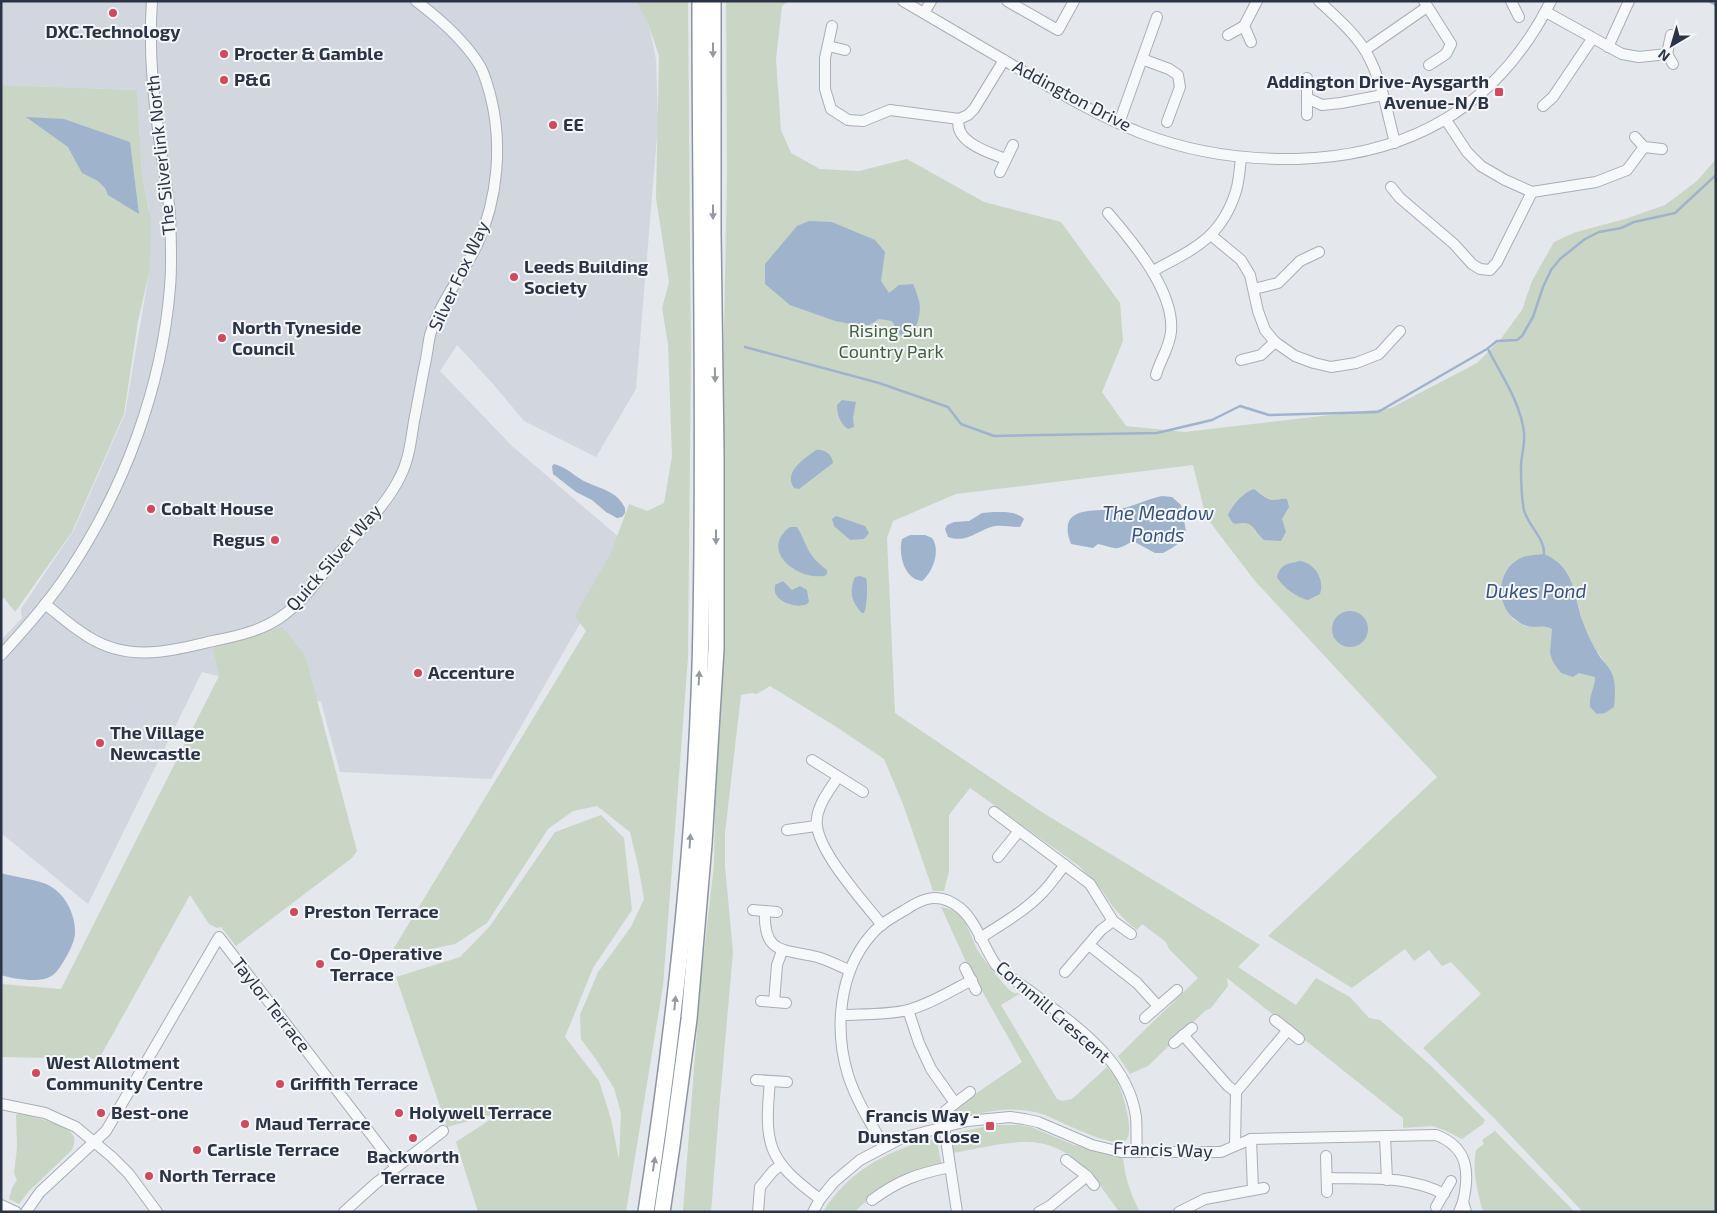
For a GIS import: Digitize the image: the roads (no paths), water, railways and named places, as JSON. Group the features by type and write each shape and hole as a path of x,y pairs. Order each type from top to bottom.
{"highway":[{"path":"646,1212 672,1033 688,871 702,606 700,1"},
{"path":"662,1212 689,1019 701,883 716,649 713,1"},
{"path":"672,1146 672,1212"}],"street":[{"name":"The Silverlink North","path":"1,655 68,574 105,511 128,460 158,364 165,330 170,286 170,214 153,81 152,1"},
{"name":"Silver Fox Way","path":"416,1 436,17 468,49 481,68 490,94 496,125 494,182 489,210 477,244 466,267 438,313 429,340"},
{"name":"Addington Drive","path":"903,1 1084,106 1119,123 1160,140 1211,153 1275,159 1321,158 1368,151 1395,144 1446,120 1484,92 1507,68 1531,36 1551,1"},
{"path":"924,13 931,1"},
{"path":"1007,1 1058,30 1074,1"},
{"path":"1228,35 1244,26 1257,1"},
{"path":"1319,1 1343,24 1365,50 1376,72 1395,144"},
{"path":"1608,47 1629,1"},
{"path":"1514,2 1519,17"},
{"path":"1365,50 1426,4 1451,44 1446,54 1429,65"},
{"path":"1546,12 1622,54 1639,57 1667,54"},
{"path":"1119,123 1142,59 1159,24"},
{"path":"832,26 826,58 825,89 831,109 848,120 863,121 890,110 959,119 974,110 1004,60"},
{"path":"1244,26 1252,42"},
{"path":"1671,35 1667,54 1673,64"},
{"path":"1543,106 1553,97 1592,38"},
{"path":"828,46 845,50"},
{"path":"1142,59 1169,69 1178,75 1180,87 1168,122"},
{"path":"1307,78 1307,115"},
{"path":"1307,98 1322,105 1383,95"},
{"path":"959,119 958,124 961,132 970,144 1006,159"},
{"path":"1446,120 1467,152 1481,166 1505,180 1532,192 1596,182 1627,170 1644,147"},
{"path":"1635,137 1644,147 1662,149"},
{"path":"1000,172 1012,145"},
{"path":"1153,272 1212,236 1232,203 1241,157"},
{"path":"1391,187 1400,198 1454,244 1472,264 1480,269 1490,270 1498,262 1532,192"},
{"path":"1108,212 1136,246 1153,272 1168,306 1171,330 1168,349 1158,367 1156,375"},
{"path":"1212,236 1241,260 1250,275 1258,311 1265,330 1275,342 1294,356 1331,367 1356,363 1379,354 1400,331"},
{"path":"1254,289 1278,283 1300,261 1319,252"},
{"name":"Quick Silver Way","path":"45,604 80,632 97,642 121,650 144,654 167,652 237,636 266,626 282,617 309,590 373,516 400,476 409,451 429,340"},
{"path":"1241,360 1261,355 1275,342"},
{"path":"812,760 863,792"},
{"path":"838,776 821,804 816,826 823,848 882,925"},
{"path":"994,812 1090,884 1113,921 1131,934"},
{"path":"787,830 816,826"},
{"path":"998,857 1019,831"},
{"path":"980,938 1028,906 1043,892 1065,865"},
{"name":"Cornmill Crescent","path":"884,1146 862,1107 849,1077 842,1043 843,994 849,970 872,933 915,903 932,897 951,902 960,908 968,916 990,956 1002,971 1082,1033 1119,1071 1136,1116 1137,1152"},
{"path":"753,910 777,912"},
{"path":"765,911 764,926 775,946 782,950 818,957 849,970"},
{"path":"1065,972 1102,930 1113,921"},
{"name":"Taylor Terrace","path":"94,1143 106,1131 219,937 396,1167"},
{"path":"1089,945 1137,983 1158,1006"},
{"path":"774,1002 777,965 782,950"},
{"path":"842,1014 885,1013 908,1010 974,985 965,968"},
{"path":"1145,1018 1177,990"},
{"path":"762,1001 786,1003"},
{"path":"908,1010 919,1043 931,1069 956,1103"},
{"path":"1275,1020 1300,1039"},
{"path":"1174,1043 1192,1028"},
{"path":"1235,1145 1236,1092 1288,1030"},
{"path":"1184,1035 1228,1086 1236,1092"},
{"path":"756,1080 787,1082"},
{"path":"770,1081 767,1117 773,1149 781,1166 820,1199"},
{"path":"945,1111 970,1092"},
{"path":"1,1104 35,1110 58,1117 76,1127 129,1174 157,1212"},
{"name":"Francis Way","path":"813,1212 820,1199 845,1171 884,1146 902,1138 944,1126 994,1118 1024,1118 1092,1145 1121,1152 1221,1152 1251,1138 1430,1134 1446,1139 1455,1146 1464,1160 1467,1174 1463,1208"},
{"path":"944,1126 957,1212"},
{"path":"344,1212 374,1184 443,1131"},
{"path":"1385,1136 1387,1180"},
{"path":"1251,1138 1253,1190"},
{"path":"26,1212 40,1192 94,1143"},
{"path":"1326,1156 1328,1192"},
{"path":"1066,1160 1087,1176 1094,1185"},
{"path":"758,1212 760,1187 773,1171 781,1166"},
{"path":"872,1200 889,1187 904,1180 950,1167"},
{"path":"1039,1212 1050,1206 1087,1176"},
{"path":"1327,1178 1415,1182 1428,1185 1444,1194"},
{"path":"1436,1207 1451,1181"},
{"path":"1179,1212 1205,1199 1264,1188"},
{"path":"1,1205 16,1212"}],"water":[{"path":"26,117 64,119 130,142 139,214 108,195 105,188 98,181 82,173 68,147"},
{"path":"809,221 832,222 875,240 885,252 881,281 889,293 899,285 913,284 920,304 914,334 904,339 892,321 879,319 869,325 856,325 835,321 790,305 765,284 765,264 797,226"},
{"path":"842,400 856,402 853,418 854,427 848,429 841,422 838,412 837,405"},
{"path":"816,450 822,450 827,453 833,463 799,489 794,488 791,482 793,471 796,466"},
{"path":"554,464 563,467 578,478 613,494 622,502 625,513 622,517 617,518 606,512 592,500 576,492 553,474 552,466"},
{"name":"The Meadow Ponds","path":"1254,489 1269,499 1287,499 1289,507 1282,519 1286,532 1281,541 1264,540 1252,526 1246,523 1235,524 1228,515 1239,499"},
{"name":"The Meadow Ponds","path":"1162,496 1172,497 1181,505 1186,531 1183,540 1163,553 1155,553 1133,541 1119,548 1098,544 1093,548 1071,544 1068,531 1069,521 1074,515 1082,512 1124,508"},
{"path":"982,513 1014,513 1024,519 1020,527 995,526 961,539 948,537 945,529 947,525 954,522 969,521"},
{"path":"836,516 865,526 869,533 864,539 850,540 834,526 832,519"},
{"path":"790,527 797,527 810,553 827,570 827,574 824,576 813,576 793,568 785,562 780,554 778,545 781,536"},
{"path":"910,535 925,535 932,538 935,543 936,555 932,567 922,581 911,576 902,558 902,539"},
{"name":"Dukes Pond","path":"1544,554 1563,567 1568,575 1587,633 1613,676 1615,688 1614,707 1605,713 1597,714 1590,707 1595,677 1579,673 1573,677 1561,673 1553,662 1550,653 1552,629 1522,624 1509,614 1504,606 1501,588 1507,570 1521,558"},
{"path":"1300,561 1310,565 1320,578 1320,594 1308,600 1291,592 1277,577 1283,567"},
{"path":"855,577 866,578 867,581 864,613 858,609 852,596"},
{"path":"783,581 792,590 800,586 807,590 809,602 798,606 788,604 780,599 775,593 775,585"},
{"path":"1350,611 1357,612 1363,616 1367,622 1367,636 1363,642 1357,646 1350,647 1343,646 1337,642 1333,636 1332,629 1333,622 1337,616 1343,612"},
{"path":"1,873 46,884 59,893 68,905 74,919 75,934 60,967 48,978 28,980 1,975"}],"waterway":[{"path":"1708,1 1716,5"},
{"path":"745,347 879,383 948,407 961,424 994,436 1157,433 1212,420 1240,406 1269,415 1378,412 1487,349 1497,341 1517,340 1522,336 1533,317 1551,270 1560,259 1585,239 1599,232 1675,213 1716,175"},
{"path":"1488,349 1519,411 1524,437 1521,464 1523,505 1526,516 1542,543 1544,554"}],"place":[{"name":"DXC.Technology","path":"113,13"},
{"name":"Procter & Gamble","path":"224,54"},
{"name":"P&G","path":"224,80"},
{"name":"Addington Drive-Aysgarth Avenue-N/B","path":"1499,92"},
{"name":"EE","path":"553,125"},
{"name":"Leeds Building Society","path":"514,277"},
{"name":"North Tyneside Council","path":"222,338"},
{"name":"Cobalt House","path":"151,509"},
{"name":"Regus","path":"275,540"},
{"name":"Accenture","path":"418,673"},
{"name":"The Village Newcastle","path":"100,743"},
{"name":"Preston Terrace","path":"294,912"},
{"name":"Co-Operative Terrace","path":"320,964"},
{"name":"West Allotment Community Centre","path":"36,1073"},
{"name":"Griffith Terrace","path":"280,1084"},
{"name":"Best-one","path":"101,1113"},
{"name":"Holywell Terrace","path":"399,1113"},
{"name":"Maud Terrace","path":"245,1124"},
{"name":"Francis Way - Dunstan Close","path":"990,1126"},
{"name":"Backworth Terrace","path":"413,1138"},
{"name":"Carlisle Terrace","path":"197,1150"},
{"name":"North Terrace","path":"149,1176"}],"park label":[{"name":"Rising Sun Country Park","path":"891,341"}]}
